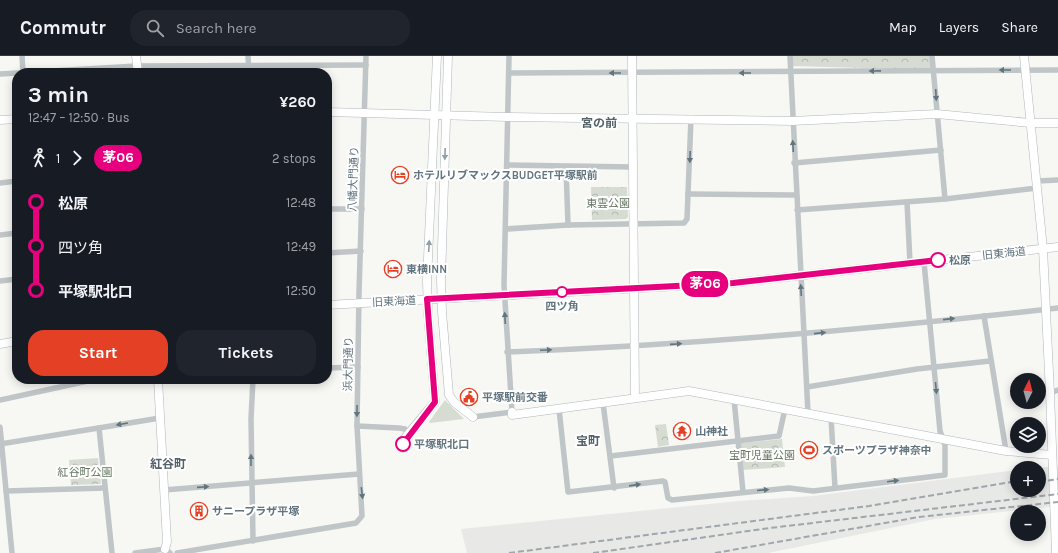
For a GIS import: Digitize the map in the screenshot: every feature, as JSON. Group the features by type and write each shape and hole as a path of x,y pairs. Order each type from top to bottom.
{"street":[{"path":"22,56 23,68"},
{"path":"136,56 138,68"},
{"path":"248,56 249,66"},
{"name":"八幡大門通り","path":"359,302 366,56"},
{"path":"403,448 403,444 409,434 435,402 427,299 437,56"},
{"path":"448,56 441,298 449,395 454,402 473,417 512,412"},
{"path":"509,56 504,294 512,415 689,391 1006,451 1052,455"},
{"path":"632,56 635,398"},
{"path":"790,56 794,164 808,413"},
{"path":"932,56 935,70 937,114 945,199"},
{"path":"1024,56 1043,249 1046,309 1054,391 1052,455 1055,465 1056,553"},
{"path":"194,68 366,65"},
{"path":"509,73 790,73 935,70 1058,70"},
{"path":"0,74 12,73"},
{"path":"332,112 507,117 691,118 792,121 937,114 1030,123 1058,123"},
{"path":"506,229 568,225 684,222 687,219 691,118"},
{"path":"0,120 12,119"},
{"path":"794,164 941,150"},
{"path":"507,165 633,167"},
{"path":"566,167 568,225"},
{"path":"797,210 945,199 1058,180"},
{"path":"0,182 12,181"},
{"path":"688,194 796,195"},
{"path":"907,202 910,263"},
{"path":"332,209 362,210"},
{"path":"0,235 12,234"},
{"name":"旧東海道","path":"332,305 504,294 733,283 1058,247"},
{"path":"332,253 361,251"},
{"path":"559,409 568,492 614,488 663,480 665,482 668,498 672,500 789,488 814,491 944,475 945,445 942,438 924,262"},
{"path":"0,281 12,280"},
{"name":"浜大門通り","path":"177,553 356,523 362,516 363,511 359,474 357,426 359,302"},
{"path":"507,352 634,347 804,335 1058,308"},
{"path":"984,316 990,361 1006,451"},
{"path":"0,344 12,342"},
{"path":"807,387 934,367 990,361"},
{"path":"332,368 358,367"},
{"path":"0,400 74,384"},
{"path":"135,553 168,551 158,384"},
{"path":"253,384 251,483 253,541"},
{"path":"734,399 742,492"},
{"path":"603,402 614,488"},
{"path":"611,456 779,436 785,409"},
{"path":"1,444 160,418"},
{"path":"831,418 835,488"},
{"path":"357,426 399,428 405,429 409,434"},
{"path":"0,427 12,553"},
{"path":"99,428 112,553"},
{"path":"164,490 359,474"},
{"path":"6,491 105,488"}],"shaded area":[{"path":"1058,466 1058,506 1046,507 1046,505 1010,505 1010,511 935,519 768,553 467,553 461,529 739,501 813,496 1010,471 1010,497 1046,497 1046,467"}],"green space":[{"path":"791,56 932,56 935,70 791,66"},
{"name":"東雲公園","path":"591,187 627,187 628,217 626,219 592,220"},
{"path":"445,400 464,419 430,423 429,422"},
{"path":"666,424 669,445 658,447 655,425"},
{"name":"宝町児童公園","path":"782,439 785,467 743,470 740,443"},
{"name":"紅谷町公園","path":"98,458 101,484 71,485 69,460"}],"railway":[{"path":"1046,481 1058,479"},
{"path":"509,553 869,506 1010,482"},
{"path":"593,553 770,528 1058,494"},
{"path":"715,553 919,517 1058,502"}],"bus line":[{"name":"茅06","path":"403,444 404,439 433,407 436,398 427,299 733,283 938,260"}],"place":[{"name":"ホテルリブマックスBUDGET平塚駅前","path":"400,175"},
{"name":"松原","path":"938,260"},
{"name":"東横INN","path":"393,269"},
{"name":"四ツ角","path":"562,292"},
{"name":"平塚駅前交番","path":"469,397"},
{"name":"山神社","path":"682,431"},
{"name":"平塚駅北口","path":"403,444"},
{"name":"スポーツプラザ神奈中","path":"809,450"},
{"name":"サニープラザ平塚","path":"199,511"}],"district":[{"name":"宮の前","path":"599,123"},
{"name":"宝町","path":"588,441"},
{"name":"紅谷町","path":"168,464"}]}
